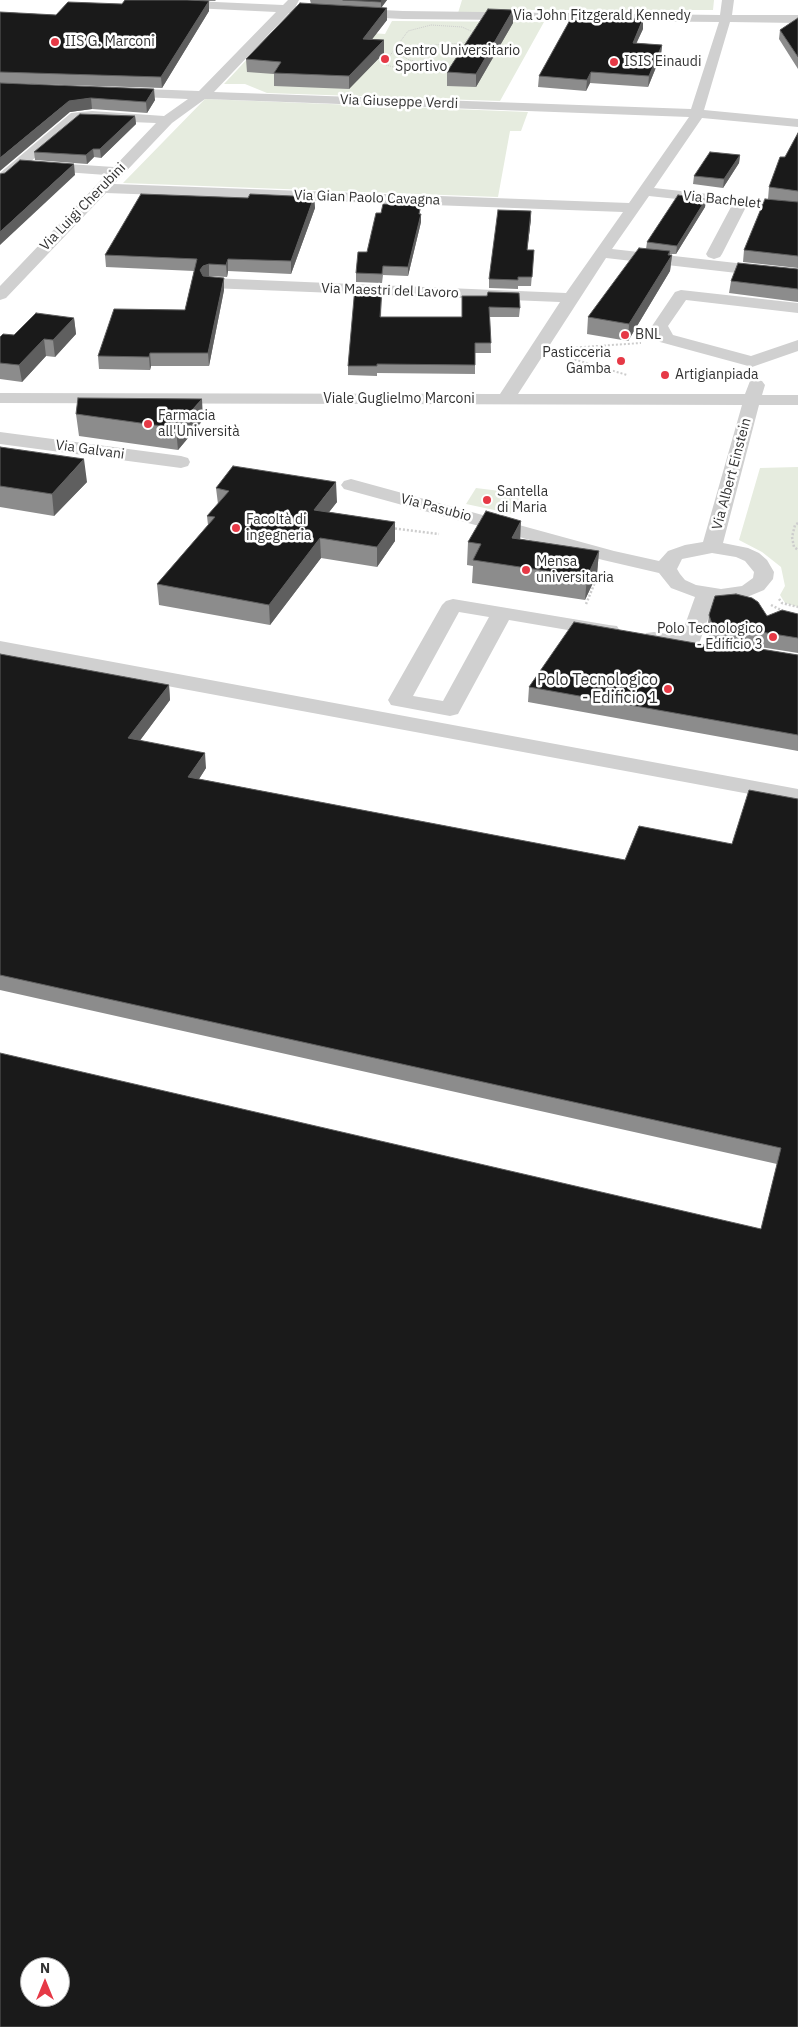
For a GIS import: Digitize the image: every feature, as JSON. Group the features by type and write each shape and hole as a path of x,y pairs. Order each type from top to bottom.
{"street":[{"path":"506,399 570,298 646,191 697,113 726,17 728,0"},
{"name":"Via John Fitzgerald Kennedy","path":"157,3 290,4 396,15 798,19"},
{"name":"Via Luigi Cherubini","path":"0,295 167,120 202,95 290,4"},
{"name":"Via Giuseppe Verdi","path":"103,92 697,113 798,123"},
{"path":"0,180 76,116 96,115 167,120"},
{"path":"18,165 117,172"},
{"name":"Via Gian Paolo Cavagna","path":"101,188 634,208"},
{"name":"Via Bachelet","path":"646,191 798,208"},
{"path":"714,254 741,202"},
{"path":"603,253 798,275"},
{"name":"Via Maestri del Lavoro","path":"210,283 570,298"},
{"path":"798,308 681,295 660,326 666,338 752,362 798,346"},
{"name":"Via Albert Einstein","path":"712,547 756,386 752,362"},
{"name":"Viale Guglielmo Marconi","path":"0,398 634,398 798,400"},
{"name":"Via Galvani","path":"0,438 180,462"},
{"name":"Via Pasubio","path":"351,485 610,556 667,569"},
{"path":"712,547 741,552 752,557 760,564 764,572 763,579 757,586 741,592 721,595 706,594 678,584 671,577 667,569 669,562 675,555 685,551 712,547"},
{"path":"502,613 450,708 399,700 453,606 502,613 698,645 706,594"},
{"path":"0,648 798,796"}],"path":[{"path":"431,24 452,25 469,29 472,32 464,43 417,46 402,52 404,58 439,64 443,66 441,69 431,71 401,69 389,67 385,63 408,31 413,28 431,24"},
{"path":"539,349 651,342 666,338"},
{"path":"539,349 632,376 634,398"},
{"path":"389,528 438,535 462,515"},
{"path":"798,523 795,525 792,537 794,547 798,550"},
{"path":"576,625 600,572"},
{"path":"767,603 789,613"}],"shaded area":[{"path":"462,0 714,0 713,10 513,10 506,13 458,13"},
{"name":"Centro Universitario Sportivo","path":"392,21 544,22 500,101 267,93 245,84 224,84 278,26 385,34"},
{"path":"205,99 528,112 521,131 510,131 498,197 123,183"},
{"path":"798,467 798,607 785,603 780,595 785,586 781,567 762,552 739,540 760,468"},
{"path":"476,488 508,492 520,499 520,502 513,514 466,504"}],"building":[{"path":"125,0 209,1 161,77 0,72 0,12 56,15 68,2 122,4"},
{"path":"343,0 382,0 381,2"},
{"path":"300,3 387,8 363,39 384,40 349,76 274,73 281,62 246,59"},
{"path":"488,9 513,10 476,74 447,72"},
{"path":"581,15 643,19 633,43 662,45 649,76 591,72 587,80 539,76 570,20 578,21"},
{"path":"798,18 798,57 780,30"},
{"path":"0,83 154,89 146,102 91,98 69,101 0,158"},
{"path":"80,114 135,116 100,149 93,149 86,155 34,152"},
{"path":"798,133 798,191 769,187 780,157 785,157"},
{"path":"710,152 740,155 724,179 694,176"},
{"path":"20,160 74,164 0,232 0,174 5,173"},
{"path":"141,194 248,198 250,194 314,197 291,261 228,259 226,265 209,264 203,266 200,270 203,276 224,278 208,353 150,353 149,357 98,356 114,309 185,310 197,259 105,255"},
{"path":"678,195 706,199 677,246 647,242"},
{"path":"765,199 798,202 798,256 744,250"},
{"path":"383,204 421,205 419,214 421,214 408,267 383,266 382,274 356,273 358,252 367,252 376,213 381,213"},
{"path":"498,210 531,211 527,250 534,250 532,277 518,277 518,280 489,279"},
{"path":"639,248 670,251 668,255 672,255 629,324 588,317"},
{"path":"738,263 798,269 798,289 731,281"},
{"path":"355,287 382,288 380,317 462,317 462,296 487,296 488,292 519,293 520,308 489,307 491,343 475,343 475,365 377,364 377,366 348,366"},
{"path":"36,313 74,318 53,340 44,339 19,365 0,363 0,337 3,334 14,335"},
{"path":"78,398 202,399 176,428 76,414"},
{"path":"0,447 84,459 52,494 0,486"},
{"path":"233,466 336,482 314,510 395,522 377,547 320,538 269,605 157,584 215,517 207,516 229,491 216,488"},
{"path":"486,511 521,521 512,538 599,551 587,577 473,560 481,544 468,542"},
{"path":"736,594 752,598 758,602 767,616 782,610 798,614 798,638 712,624 709,615 715,596"},
{"name":"Polo Tecnologico - Edificio 1","path":"574,622 718,647 717,642 798,655 798,735 529,687"},
{"path":"0,654 169,685 128,738 205,753 188,777 625,860 639,826 732,844 749,790 798,799 798,2027 0,2027 0,1053 761,1229 781,1148 0,975"}],"place":[{"name":"IIS G. Marconi","path":"55,42"},
{"name":"Centro Universitario Sportivo","path":"385,59"},
{"name":"ISIS Einaudi","path":"614,62"},
{"name":"BNL","path":"625,335"},
{"name":"Pasticceria Gamba","path":"621,361"},
{"name":"Artigianpiada","path":"665,375"},
{"name":"Farmacia all'Università","path":"148,424"},
{"name":"Santella di Maria","path":"487,500"},
{"name":"Facoltà di ingegneria","path":"236,528"},
{"name":"Mensa universitaria","path":"526,570"},
{"name":"Polo Tecnologico - Edificio 3","path":"773,637"},
{"name":"Polo Tecnologico - Edificio 1","path":"668,689"}]}
